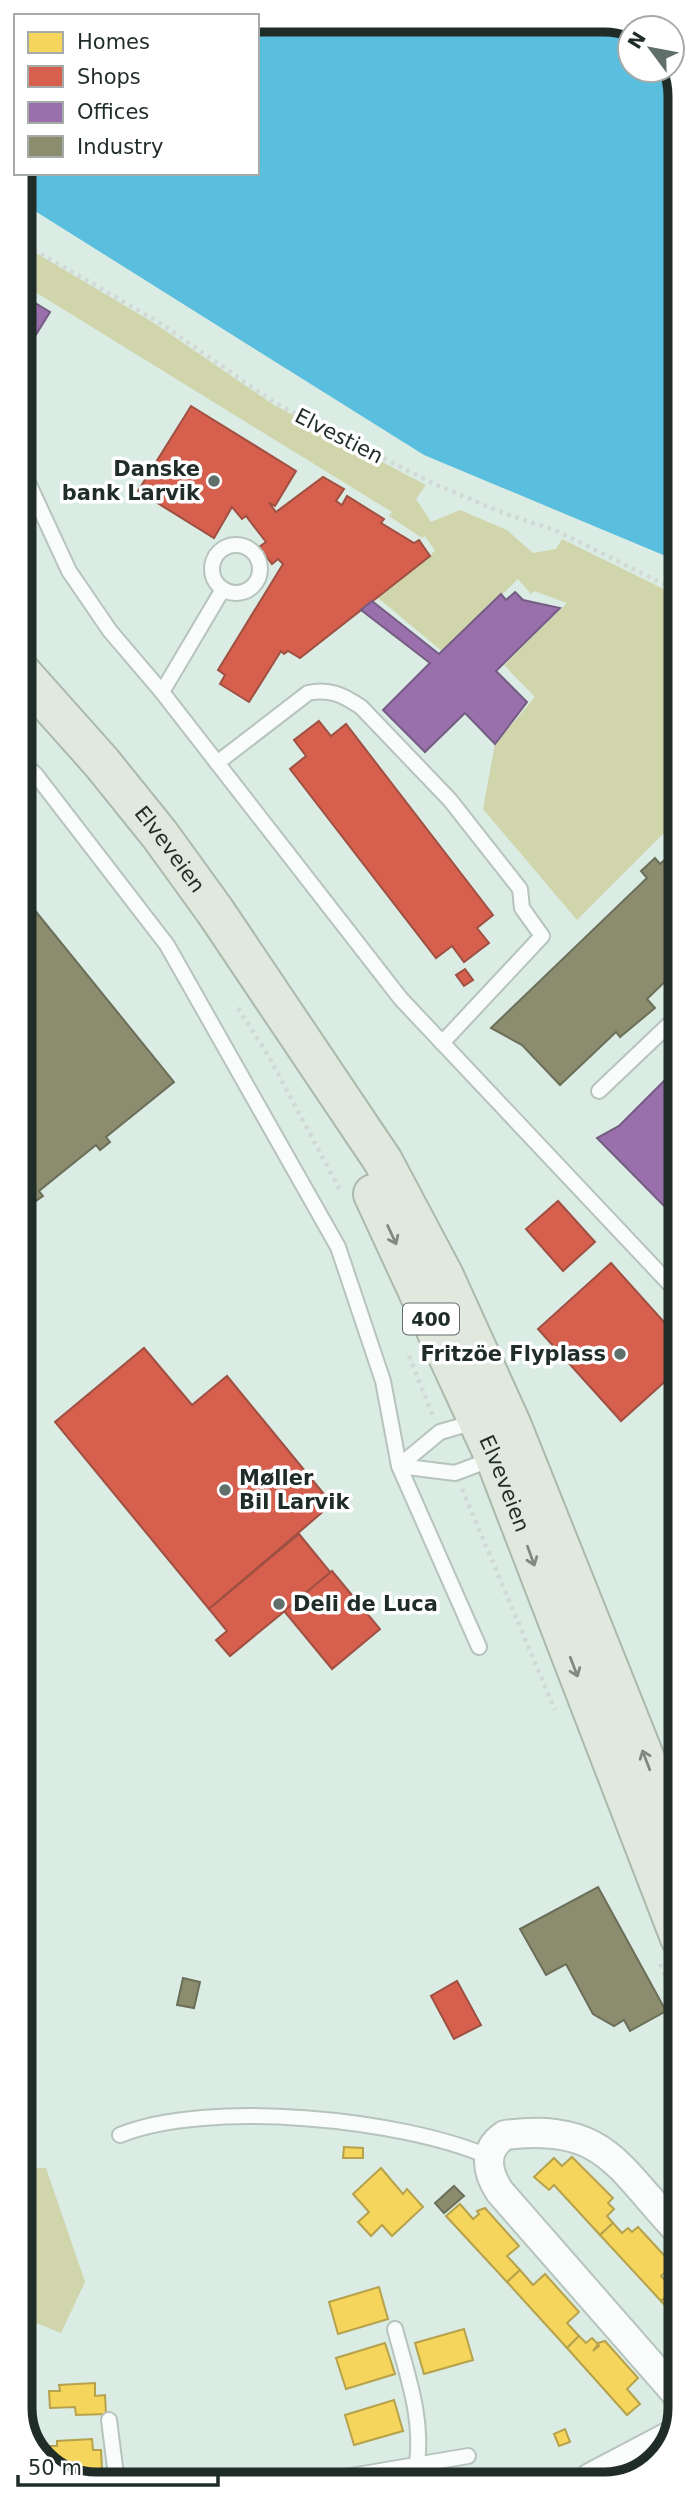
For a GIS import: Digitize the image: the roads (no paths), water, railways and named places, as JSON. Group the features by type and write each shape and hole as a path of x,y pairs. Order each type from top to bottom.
{"highway":[{"name":"Elveveien","path":"32,684 102,763 160,835 215,911 383,1161 444,1276 495,1435 668,1846"}],"main road":[{"path":"615,2470 651,2451"}],"street":[{"path":"668,2220 629,2176 593,2143 547,2131 513,2134 499,2139 489,2157 490,2178 500,2192 668,2384"}],"lane":[{"path":"32,491 69,570 110,631 162,692 401,999 668,1282"},
{"path":"162,692 223,589"},
{"path":"217,763 308,693 323,690 344,695 361,707 450,800 520,889 522,908 541,936 442,1043"},
{"path":"32,771 167,945 338,1247 383,1381 399,1466 479,1647"},
{"path":"599,1091 668,1031"},
{"path":"399,1466 440,1432 495,1435"},
{"path":"399,1466 455,1473 495,1435"},
{"path":"120,2135 142,2126 192,2118 307,2119 405,2131 464,2146 489,2157"},
{"path":"395,2329 417,2407 421,2435 417,2464"},
{"path":"109,2420 115,2471"},
{"path":"374,2472 468,2456"}],"water":[{"path":"259,32 616,33 616,84 667,84 668,557 424,455 32,209 32,175 259,175"}],"place":[{"name":"Danske bank Larvik","path":"214,481"},
{"name":"Fritzöe Flyplass","path":"620,1354"},
{"name":"Møller Bil Larvik","path":"225,1490"},
{"name":"Deli de Luca","path":"279,1604"}]}
